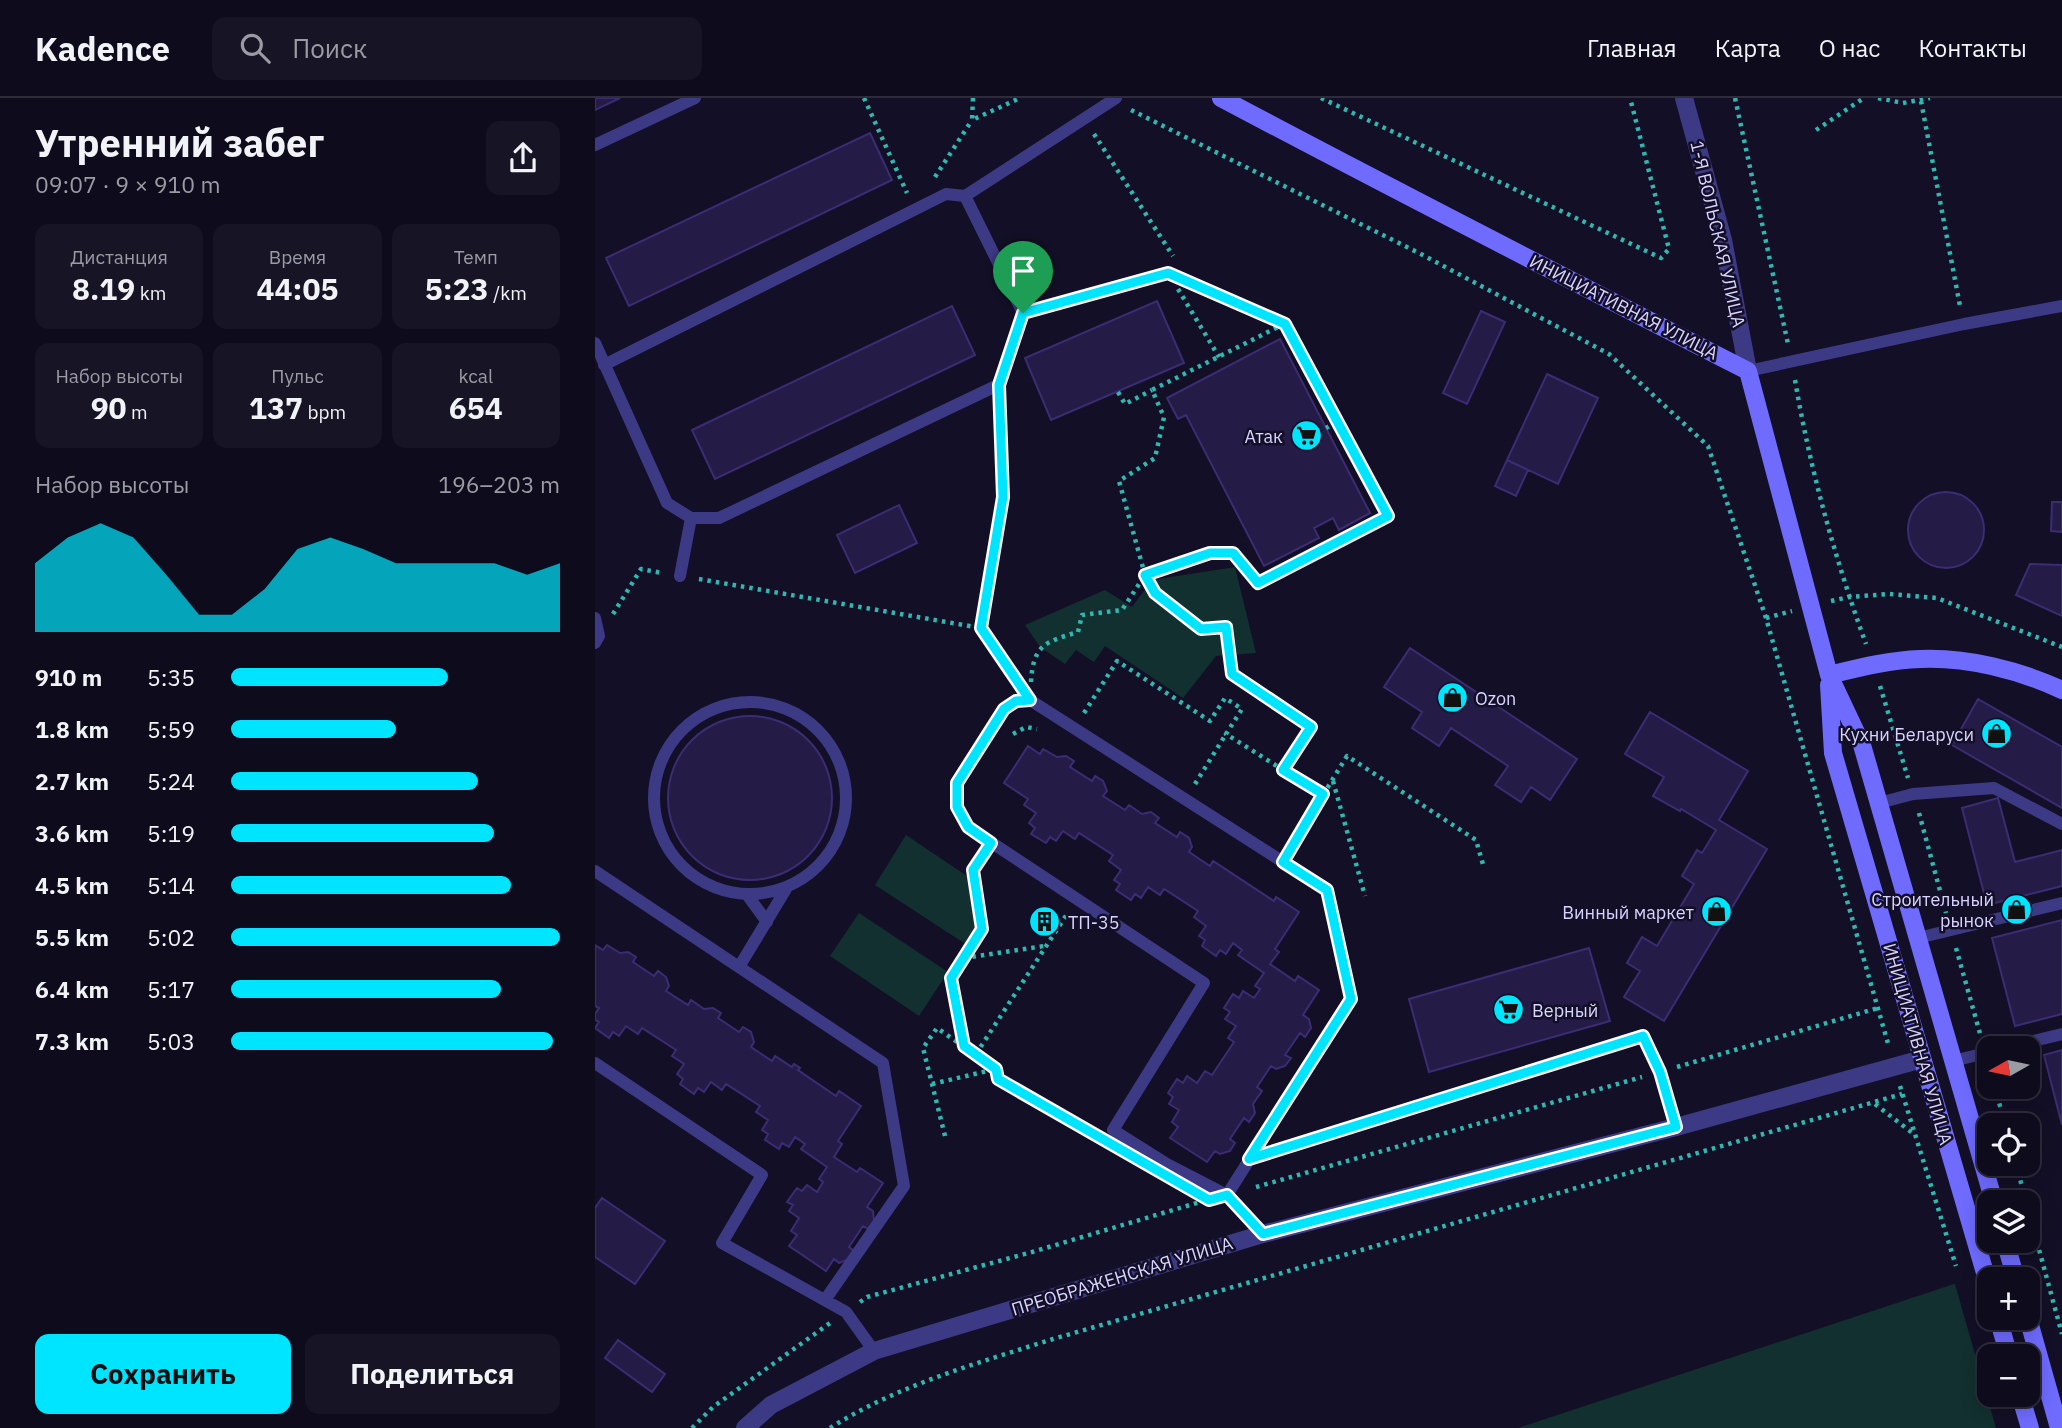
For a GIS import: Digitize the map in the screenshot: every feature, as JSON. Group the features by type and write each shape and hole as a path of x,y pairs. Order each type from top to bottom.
{"main road":[{"name":"ИНИЦИАТИВНАЯ УЛИЦА","path":"1221,98 1748,372 1829,675 1862,745 1991,1190"},
{"path":"1829,675 1918,659 1956,659 2000,668 2062,690"},
{"name":"ИНИЦИАТИВНАЯ УЛИЦА","path":"1829,675 1833,753 1983,1267"},
{"path":"2031,1330 2059,1428"},
{"path":"2024,1407 2030,1428"}],"street":[{"name":"1-Я ВОЛЬСКАЯ УЛИЦА","path":"1684,98 1723,240 1748,372"},
{"name":"ПРЕОБРАЖЕНСКАЯ УЛИЦА","path":"745,1428 771,1405 874,1351 1263,1234 1676,1127 1923,1059"}],"lane":[{"path":"595,145 695,98"},
{"path":"604,365 946,194 964,196 1114,100"},
{"path":"595,344 667,503 691,518 719,518 999,385 1023,313 964,196"},
{"path":"1023,313 1168,273"},
{"path":"1748,372 1964,324 2062,306"},
{"path":"680,576 691,518"},
{"path":"595,618 597,639"},
{"path":"752,700 789,708 820,730 841,762 848,800 839,837 818,868 786,889 748,896 711,887 680,866 659,834 653,796 661,758 682,727 715,707 752,700"},
{"path":"1227,1195 1351,999 1327,890 1030,700 1016,701 1004,709 957,783 957,807 968,827 1204,983 1113,1130 1167,1164 1227,1195 1263,1234"},
{"path":"1879,803 1913,794 1994,788 2062,824"},
{"path":"595,871 883,1063 904,1186 825,1300"},
{"path":"739,967 786,889"},
{"path":"748,896 767,922"},
{"path":"1918,938 2062,903"},
{"path":"2041,1039 2062,1034"},
{"path":"1249,1159 1643,1036 1660,1072 1676,1127"},
{"path":"1953,1061 1977,1055"},
{"path":"595,1063 762,1175 722,1242 846,1312 874,1351"}],"path":[{"path":"865,98 914,210"},
{"path":"914,210 972,120 974,98"},
{"path":"972,120 1020,98"},
{"path":"1321,98 1661,258 1669,249 1630,98"},
{"path":"1735,98 1805,438 1849,597 1874,665 1913,794"},
{"path":"1816,131 1864,98"},
{"path":"1878,98 1903,103 1930,98"},
{"path":"1114,100 1419,253 1609,354 1708,446 1766,618 1902,1094 1956,1266"},
{"path":"1921,101 1964,324"},
{"path":"1085,120 1176,260"},
{"path":"1183,272 1191,283"},
{"path":"1014,732 1030,700 1032,662 1047,641 1078,632 1082,615 1122,610 1145,575 1210,553 1233,553 1258,583 1388,516 1285,324 1168,273"},
{"path":"1168,273 1219,357"},
{"path":"1118,392 1125,404 1285,324"},
{"path":"999,385 1003,497 981,628 1030,700"},
{"path":"1152,390 1164,418 1155,458 1119,481 1145,575 1155,593 1201,629 1226,627 1232,674 1311,727 1283,770"},
{"path":"1326,428 1337,422"},
{"path":"597,639 641,569 981,628"},
{"path":"1849,597 1889,594 1937,598 2062,647"},
{"path":"1075,728 1117,661 1210,721 1225,698 1242,709 1186,800"},
{"path":"1226,734 1323,794"},
{"path":"1283,862 1347,756 1476,840 1484,868"},
{"path":"1332,780 1365,896"},
{"path":"964,1046 951,978 982,929 973,870 991,843"},
{"path":"976,1054 1077,900"},
{"path":"964,958 1045,946"},
{"path":"1227,1195 1878,1008"},
{"path":"945,1136 923,1048 937,1028 996,1069 998,1079 1104,1140"},
{"path":"932,1084 996,1069"},
{"path":"830,1428 853,1414 956,1370 1053,1339 1902,1094"},
{"path":"1874,1103 1916,1136"},
{"path":"692,1428 713,1407 867,1297 1209,1200 1198,1194"},
{"path":"2040,1253 2062,1334"}],"green space":[{"path":"1235,567 1256,653 1216,656 1183,698 1105,646 1094,662 1076,650 1065,664 1040,647 1025,625 1105,590 1132,607 1152,580"},
{"path":"906,835 970,878 978,929 967,945 875,885"},
{"path":"859,913 948,972 919,1016 830,956"},
{"path":"1954,1284 1977,1361 1977,1407 1990,1407 1996,1428 1518,1428"}],"building":[{"path":"595,98 620,98 595,110"},
{"path":"870,133 892,180 629,306 606,258"},
{"path":"1157,301 1184,363 1051,420 1025,358"},
{"path":"952,306 975,355 715,479 692,430"},
{"path":"1481,311 1505,322 1467,404 1443,393"},
{"path":"1280,339 1370,513 1339,530 1333,518 1314,528 1319,538 1264,566 1186,415 1178,419 1167,398"},
{"path":"1547,374 1598,398 1558,484 1507,460"},
{"path":"1507,460 1528,470 1516,496 1495,486"},
{"path":"1946,492 1961,495 1973,503 1981,515 1984,530 1981,545 1973,557 1961,565 1946,568 1931,565 1919,557 1911,545 1908,530 1911,515 1919,503 1931,495"},
{"path":"2052,502 2062,502 2062,532 2051,531"},
{"path":"899,505 917,543 855,573 837,535"},
{"path":"2030,564 2062,565 2062,616 2016,595"},
{"path":"1410,648 1577,759 1550,800 1531,787 1521,802 1495,785 1508,766 1451,728 1439,746 1412,728 1422,712 1384,687"},
{"path":"1978,699 2062,747 2062,808 1952,745"},
{"path":"1650,712 1748,771 1719,820 1767,849 1664,1021 1624,997 1640,971 1627,963 1642,937 1657,946 1694,884 1682,876 1697,850 1702,853 1716,830 1653,796 1664,777 1625,754"},
{"path":"750,716 781,722 808,740 826,767 832,798 826,829 808,856 781,874 750,880 719,874 692,856 674,829 668,798 674,767 692,740 719,722"},
{"path":"1028,746 1040,754 1043,749 1057,757 1066,756 1074,761 1070,767 1092,781 1095,776 1103,781 1107,791 1103,796 1125,810 1129,805 1142,814 1151,812 1159,818 1155,823 1177,837 1180,832 1189,838 1192,847 1189,852 1210,866 1213,861 1274,901 1276,897 1299,912 1275,949 1279,952 1270,964 1295,981 1298,976 1319,990 1303,1015 1309,1019 1311,1028 1305,1037 1300,1033 1285,1055 1291,1058 1285,1066 1276,1069 1271,1066 1257,1087 1262,1091 1253,1104 1255,1113 1249,1122 1244,1118 1230,1139 1235,1143 1230,1151 1220,1154 1215,1151 1207,1162 1170,1138 1178,1127 1172,1122 1179,1110 1169,1104 1173,1097 1168,1093 1177,1079 1183,1083 1187,1076 1197,1083 1205,1071 1212,1075 1234,1042 1228,1038 1236,1026 1225,1019 1230,1012 1224,1008 1233,994 1239,998 1243,991 1254,998 1260,989 1255,986 1264,973 1238,955 1242,950 1233,943 1226,954 1220,950 1216,956 1202,946 1205,940 1199,936 1206,926 1194,917 1198,911 1164,889 1160,895 1148,887 1141,898 1135,894 1131,900 1116,890 1120,884 1114,880 1121,870 1109,861 1113,855 1079,833 1075,839 1063,831 1056,841 1050,837 1046,843 1031,834 1035,828 1029,823 1036,813 1024,805 1028,799 1004,783"},
{"path":"1998,798 2015,862 2062,850 2062,886 1987,905 1962,808"},
{"name":"ТП-35","path":"1043,908 1059,920 1048,936 1031,924"},
{"path":"2062,920 2062,1014 2015,1026 1992,938"},
{"path":"595,945 603,950 607,945 620,953 628,952 636,957 633,962 654,976 658,971 666,977 669,986 666,991 688,1005 691,1000 704,1009 713,1008 721,1013 718,1018 739,1032 743,1027 751,1032 754,1042 751,1047 772,1061 775,1056 792,1067 794,1064 800,1068 798,1070 836,1096 839,1091 861,1106 838,1141 842,1144 834,1157 857,1172 860,1168 883,1183 867,1207 873,1211 874,1221 868,1229 863,1226 849,1247 854,1251 849,1259 839,1263 834,1259 826,1271 789,1246 797,1235 791,1231 799,1218 789,1211 793,1205 787,1202 797,1188 802,1191 807,1185 817,1192 823,1182 819,1179 827,1167 801,1149 805,1144 795,1137 789,1147 782,1143 779,1149 765,1140 768,1134 762,1130 768,1120 756,1112 760,1106 726,1084 722,1090 711,1082 704,1092 698,1088 694,1094 680,1084 683,1079 677,1074 684,1064 672,1056 676,1050 642,1028 638,1034 626,1026 619,1036 613,1032 609,1038 595,1028 599,1022 595,1020 595,1014 599,1008 595,1006"},
{"name":"Верный","path":"1589,948 1610,1021 1429,1072 1409,999"},
{"path":"2062,1050 2062,1125 2044,1055"},
{"path":"602,1198 665,1241 635,1284 595,1257 595,1208"},
{"path":"618,1340 665,1374 652,1392 605,1358"}],"place":[{"name":"Атак","path":"1306,436"},
{"name":"Ozon","path":"1452,698"},
{"name":"Кухни Беларуси","path":"1997,734"},
{"name":"Строительный рынок","path":"2017,909"},
{"name":"Винный маркет","path":"1717,912"},
{"name":"ТП-35","path":"1045,922"},
{"name":"Верный","path":"1509,1010"}],"route":[{"path":"1168,273 1285,324 1388,516 1258,583 1233,553 1210,553 1145,575 1155,593 1201,629 1226,627 1232,674 1311,727 1283,770 1323,794 1283,862 1327,890 1351,999 1249,1159 1643,1036 1660,1072 1676,1127 1263,1234 1227,1195 1209,1200 998,1079 996,1069 964,1046 951,978 982,929 973,870 991,843 968,827 957,807 957,783 1004,709 1016,701 1030,700 981,628 1003,497 999,385 1023,313 1168,273"}]}
